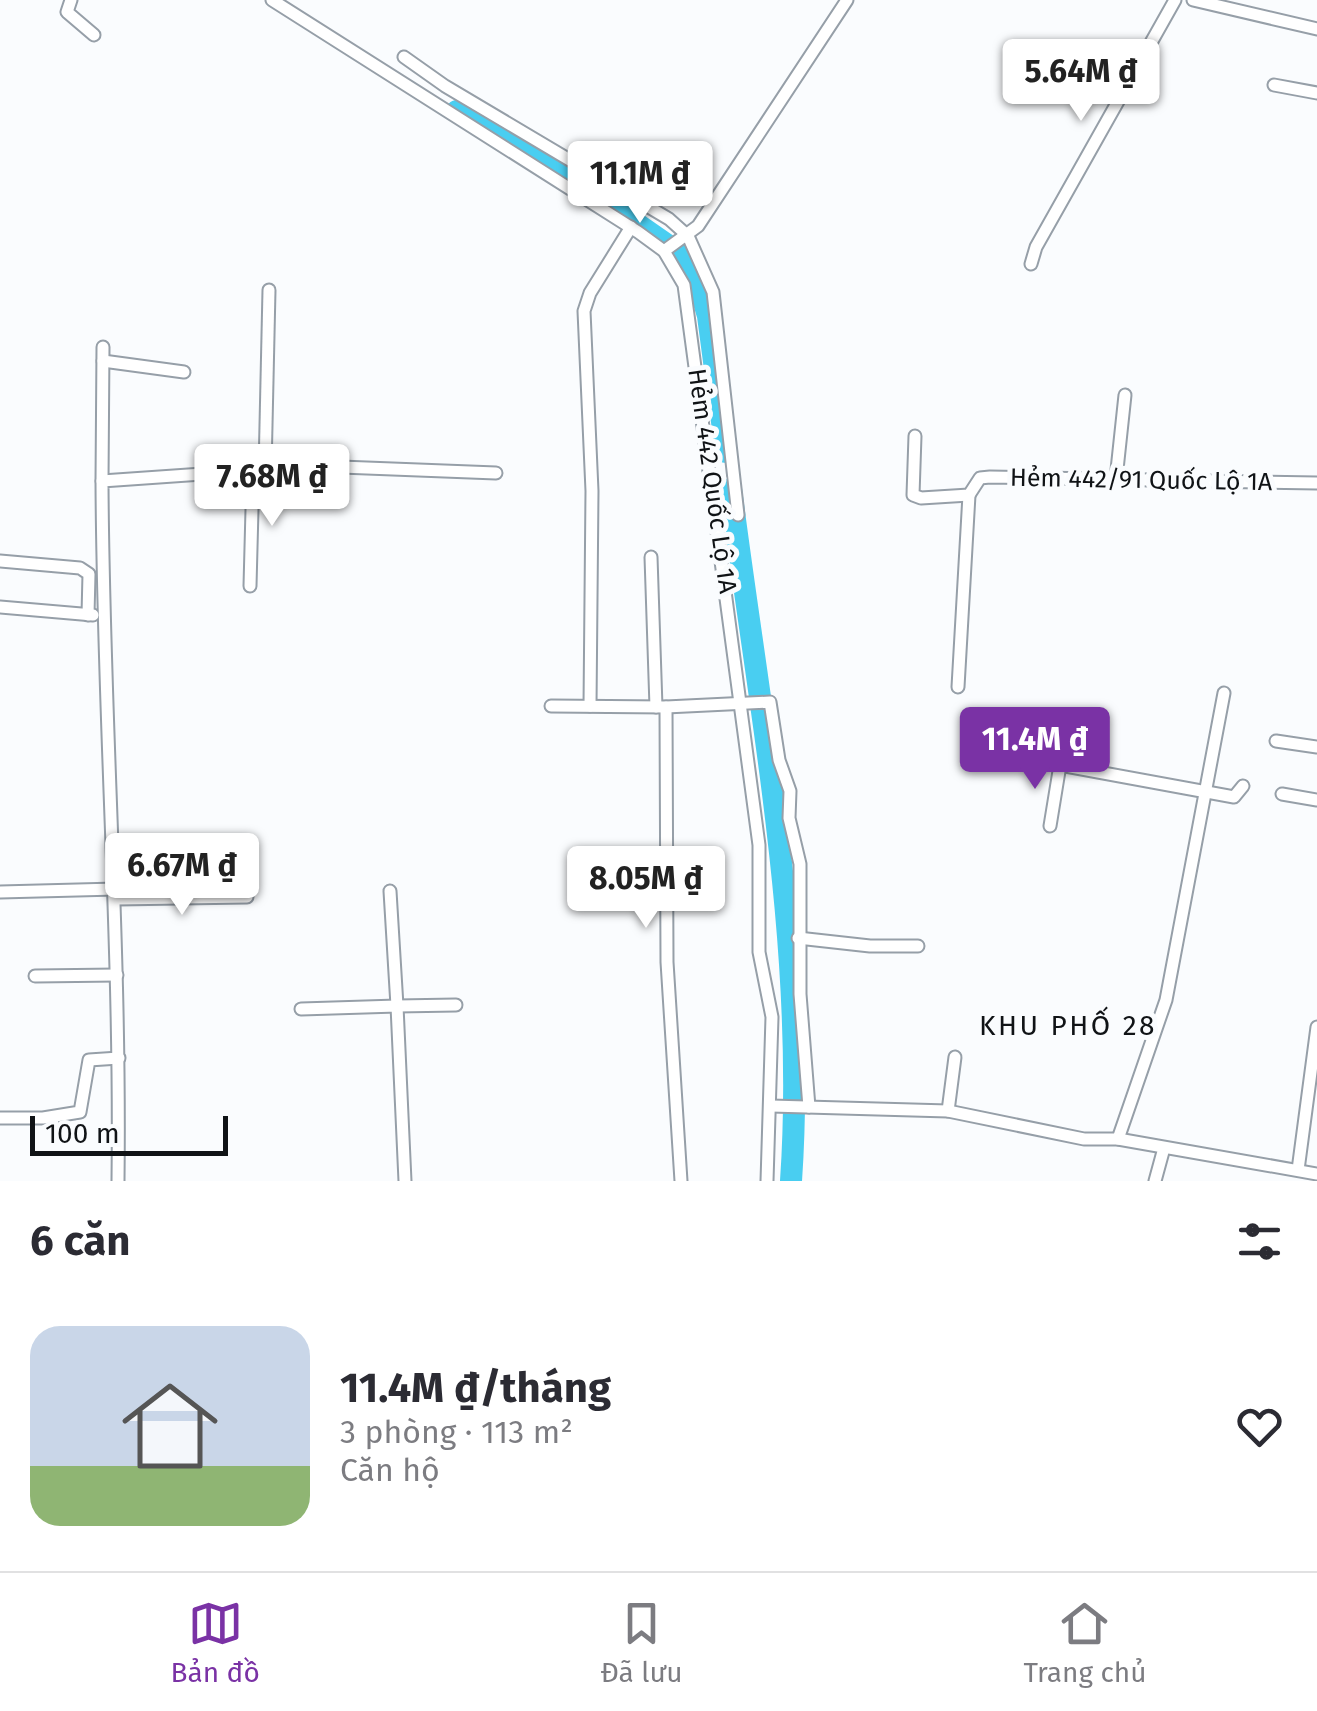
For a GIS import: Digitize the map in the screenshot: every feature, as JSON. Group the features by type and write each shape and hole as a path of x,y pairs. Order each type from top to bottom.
{"street":[{"path":"72,0 66,8 69,16 94,35"},
{"name":"Hẻm 442 Quốc Lộ 1A","path":"272,0 669,248 688,304 744,701 759,845 760,952 772,1017 776,1106 767,1181"},
{"path":"669,248 688,236 847,0"},
{"path":"1031,264 1036,247 1175,0"},
{"path":"1193,0 1317,29"},
{"path":"404,57 445,86 669,219 688,236 715,300 738,514"},
{"path":"1274,85 1317,93"},
{"path":"590,706 591,438 584,311 590,294 631,227"},
{"path":"250,586 269,290"},
{"path":"118,1181 116,894 102,616 103,354 184,372"},
{"path":"1116,479 1125,395"},
{"name":"Hẻm 442/91 Quốc Lộ 1A","path":"916,436 913,495 921,498 969,495 982,477 1317,483"},
{"path":"102,481 315,466 496,473"},
{"path":"958,687 969,495"},
{"path":"652,557 661,707 667,962 681,1181"},
{"path":"0,561 80,568 88,574 88,614"},
{"path":"0,607 102,616"},
{"path":"1118,1140 1166,1000 1224,694"},
{"path":"551,706 661,707 763,700 772,705 800,864 798,938 805,1106"},
{"path":"1276,741 1317,747"},
{"path":"1050,826 1060,765 1204,793 1234,796 1243,786"},
{"path":"1282,794 1317,800"},
{"path":"390,891 405,1181"},
{"path":"0,892 247,896"},
{"path":"798,938 870,946 918,946"},
{"path":"35,976 117,975"},
{"path":"301,1009 456,1005"},
{"path":"1290,1173 1317,1027"},
{"path":"948,1111 955,1057"},
{"path":"0,1118 43,1118 80,1112 84,1108 88,1060 119,1058"},
{"path":"776,1106 948,1111 1084,1139 1118,1140 1290,1173 1317,1174"},
{"path":"1155,1181 1164,1148"}],"waterway":[{"path":"457,111 597,196 692,262 708,316 726,452"},
{"path":"731,489 787,921 794,1094 791,1181"}],"district":[{"name":"KHU PHỐ 28","path":"1068,1025"}]}
